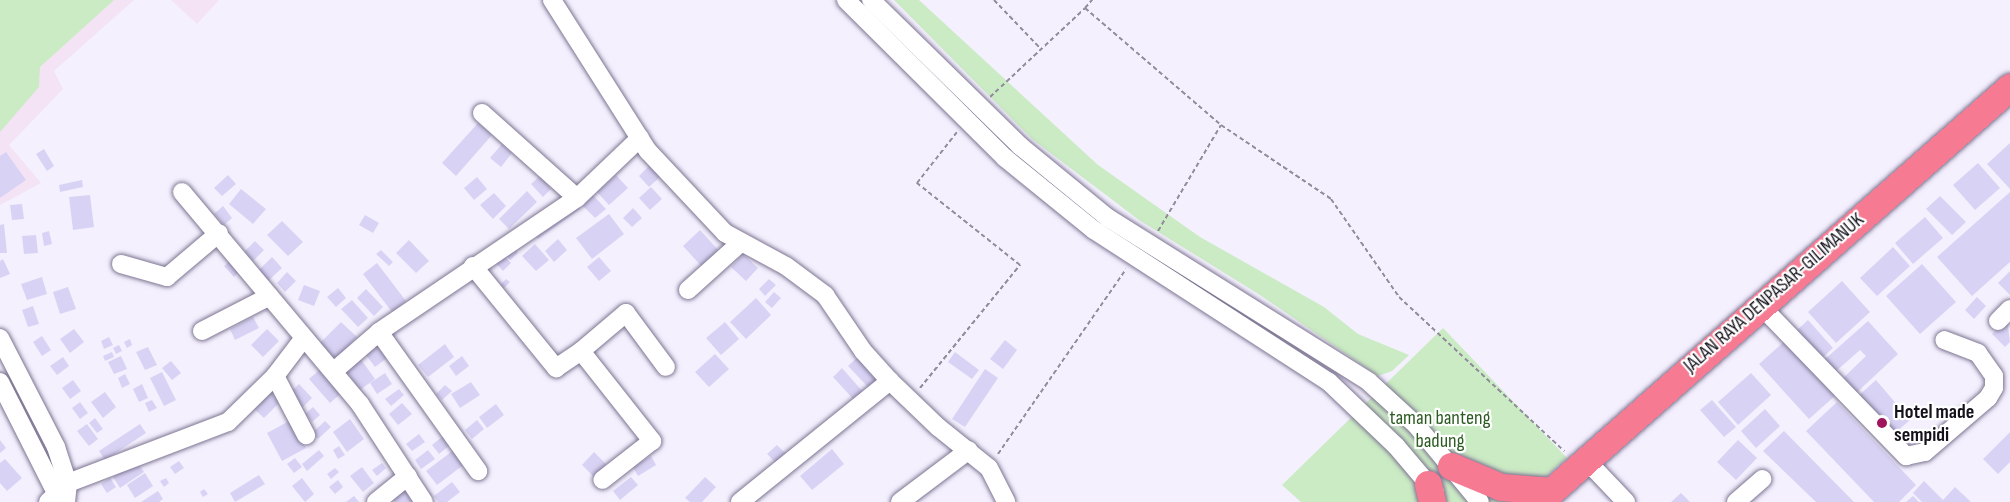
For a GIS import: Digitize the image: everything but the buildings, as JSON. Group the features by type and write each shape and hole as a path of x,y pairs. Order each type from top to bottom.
{"highway":[{"name":"JALAN RAYA DENPASAR-GILIMANUK","path":"1546,496 2010,87"},
{"path":"1451,466 1501,488 1546,496"}],"street":[{"path":"552,0 640,138 712,222 739,244 786,266 825,295 863,351 890,381 909,401 989,468 1006,502"},
{"path":"846,0 1005,158 1134,257 1329,382 1396,446 1434,496"},
{"path":"871,0 980,107 1108,218 1149,246 1369,382 1416,425 1480,502"},
{"path":"482,113 577,198"},
{"path":"334,371 379,332 473,266 577,198 640,138"},
{"path":"182,192 219,233 303,339 334,371 424,502"},
{"path":"121,264 167,278 219,233"},
{"path":"688,290 739,244"},
{"path":"473,266 556,368 581,351 626,313 666,366"},
{"path":"202,331 270,296"},
{"path":"1761,306 1906,456 1925,452 1988,398 1994,388 1994,376 1978,353 1944,340"},
{"path":"379,332 478,471"},
{"path":"0,338 28,390 59,496"},
{"path":"59,496 228,422 275,376 303,339"},
{"path":"581,351 652,441 602,480"},
{"path":"275,376 306,435"},
{"path":"740,502 890,381"},
{"path":"0,382 59,496"},
{"path":"9,399 28,390"},
{"path":"1396,446 1416,425"},
{"path":"900,502 969,450"},
{"path":"1583,463 1608,502"},
{"path":"1583,463 1626,502"},
{"path":"375,502 408,476"},
{"path":"1736,502 1762,479"}],"path":[{"path":"994,0 1041,49"},
{"path":"980,107 1092,0"},
{"path":"1085,8 1221,125 1330,199 1399,297 1583,463"},
{"path":"909,401 1020,265 917,183 966,120"},
{"path":"1149,246 1221,125"},
{"path":"989,468 1134,257"}],"shaded area":[{"path":"0,0 134,0 54,71 63,89 9,145 41,183 0,205"},
{"path":"171,0 219,0 197,24"}],"green space":[{"path":"0,0 114,0 40,67 39,87 0,132"},
{"path":"894,0 919,0 1098,165 1200,237 1324,307 1358,334 1409,355 1392,371 1378,376 1260,295 1139,220 1032,139"},
{"name":"taman banteng badung","path":"1443,328 1567,458 1517,502 1301,502 1282,485"}],"place":[{"name":"Hotel made sempidi","path":"1882,423"}]}
